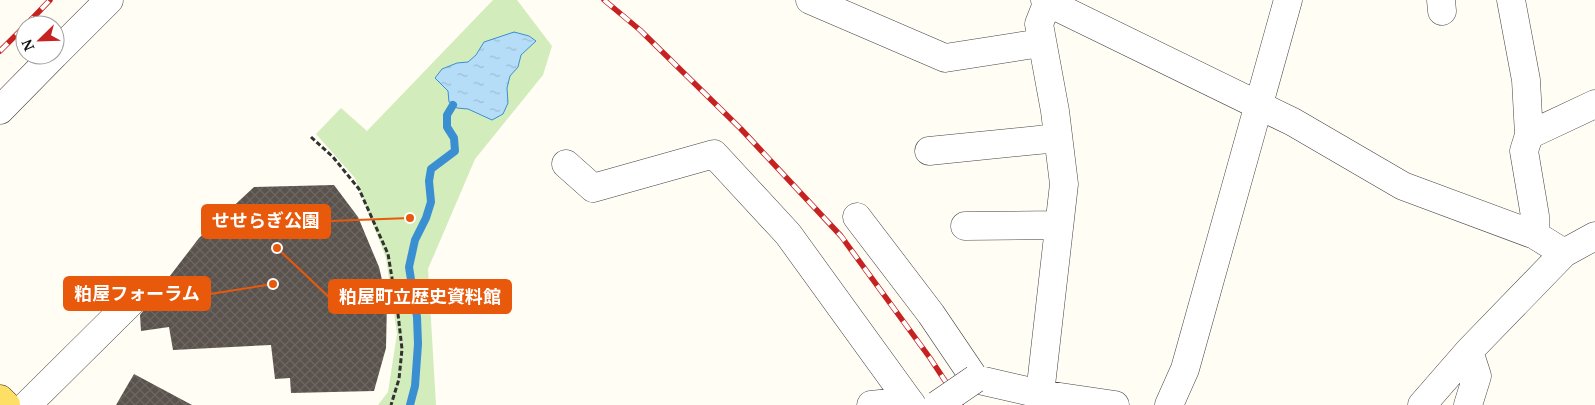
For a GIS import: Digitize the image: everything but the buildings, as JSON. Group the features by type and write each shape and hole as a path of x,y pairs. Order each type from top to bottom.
{"main road":[{"path":"0,399 6,405"}],"street":[{"path":"65,45 109,0"},
{"path":"810,0 944,58 1041,43"},
{"path":"1169,405 1185,369 1288,0"},
{"path":"1511,0 1526,80 1529,135 1524,151 1535,216 1535,235"},
{"path":"1040,394 1064,184 1055,111 1039,24 1046,1 1294,122 1402,186 1535,235 1585,243"},
{"path":"0,110 45,65"},
{"path":"1529,135 1595,104"},
{"path":"929,151 1058,138"},
{"path":"566,164 592,188 714,154 788,234 911,403"},
{"path":"857,217 931,314 975,379 1040,394 1115,405"},
{"path":"964,226 1059,226"},
{"path":"1422,405 1469,351 1585,243"},
{"path":"27,405 134,299"},
{"path":"1468,405 1477,376 1469,351"},
{"path":"937,405 975,379"},
{"path":"871,405 911,403"}],"path":[{"path":"311,136 333,158 359,189 388,254 402,349 399,379 391,405"}],"green space":[{"path":"493,0 517,0 552,46 543,75 475,159 428,269 436,405 378,405 388,392 397,334 386,258 355,178 316,134 341,108 367,131"}],"water":[{"path":"514,32 529,36 536,41 521,55 518,67 510,76 507,88 508,103 503,114 492,120 468,109 457,108 449,102 448,91 435,78 442,69 457,63 468,62 476,55 484,42"}],"waterway":[{"path":"410,405 415,386 418,344 417,317 409,267 415,240 426,218 431,202 429,181 431,169 455,151 454,138 447,127 447,115 453,105"}],"railway":[{"path":"36,15 50,0"},
{"path":"604,0 640,30 741,129 841,236 930,358 961,405"},
{"path":"0,51 15,36"}],"place":[{"name":"せせらぎ公園","path":"410,218"},
{"name":"粕屋町立歴史資料館","path":"277,248"},
{"name":"粕屋フォーラム","path":"273,284"}]}
